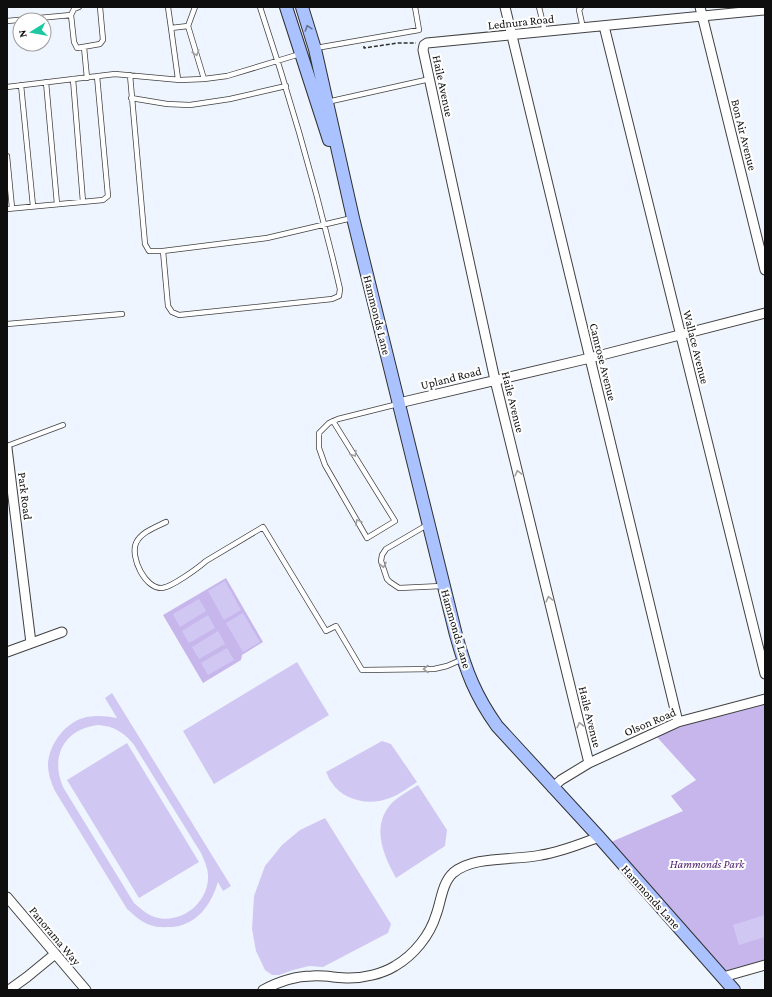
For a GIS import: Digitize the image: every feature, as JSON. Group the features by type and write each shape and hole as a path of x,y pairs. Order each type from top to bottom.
{"street":[{"name":"Hammonds Lane","path":"286,7 324,128 345,182"},
{"name":"Hammonds Lane","path":"302,7 315,48 353,218 444,586 463,659 473,686 484,707 497,726 552,788 599,837 734,990"},
{"name":"Camrose Avenue","path":"505,7 678,722"},
{"name":"Lednura Road","path":"425,44 604,26 701,12 765,10"},
{"name":"Bon Air Avenue","path":"701,12 765,270"},
{"path":"291,22 296,25 305,45 311,49 315,48"},
{"name":"Wallace Avenue","path":"604,26 765,674"},
{"name":"Haile Avenue","path":"425,44 423,50 495,380 589,763"},
{"path":"300,54 308,61 319,96 327,102"},
{"name":"Upland Road","path":"399,403 590,358 765,313"},
{"name":"Park Road","path":"7,447 9,477 31,643"},
{"path":"7,652 62,632"},
{"name":"Olson Road","path":"552,788 589,763 678,722 765,699"},
{"path":"263,990 281,982 296,978 311,976 348,978 366,976 395,966 409,956 421,943 431,928 446,884 452,874 460,868 482,861 541,855 560,851 599,837"},
{"name":"Panorama Way","path":"7,897 86,990"},
{"path":"9,990 55,954"},
{"path":"723,977 765,964"}],"lane":[{"path":"79,7 74,9 71,15 74,42 78,48 100,44 104,40 100,7"},
{"path":"168,7 178,79"},
{"path":"195,7 188,26 204,79"},
{"path":"163,251 168,306 172,312 178,315 332,299 339,296 340,289 325,225 286,86 260,7"},
{"path":"315,48 419,30 415,7"},
{"path":"539,7 545,32"},
{"path":"581,7 579,10 583,28"},
{"path":"7,21 71,15"},
{"path":"171,28 188,26"},
{"path":"84,47 86,78"},
{"path":"7,87 115,74 178,79 204,79 227,76 300,54"},
{"path":"130,75 145,244 149,251 163,251 267,238 353,218"},
{"path":"7,156 9,209 103,200 108,196 98,76"},
{"path":"73,79 84,202"},
{"path":"327,102 430,79"},
{"path":"46,82 57,204"},
{"path":"21,85 33,206"},
{"path":"131,98 167,104 190,104 230,99 286,86"},
{"path":"7,324 122,314"},
{"path":"333,421 395,521 367,538 321,457 318,441 319,433 325,426 333,421 399,403"},
{"path":"7,447 63,425"},
{"path":"166,522 144,534 136,544 134,550 137,565 149,583 153,586 161,588 168,586 263,527 326,631 336,626 362,670 434,669 447,666 463,659"},
{"path":"429,524 386,549 382,555 382,567 387,579 399,588 444,586"}],"path":[{"path":"363,40 364,48 398,43 425,44"}],"green space":[{"path":"226,578 263,642 242,655 241,660 203,683 163,615"},
{"name":"Hammonds Park","path":"765,704 765,960 722,972 611,842 683,811 671,796 696,780 656,736 688,724"}],"shaded area":[{"path":"225,581 241,610 224,620 208,591"},
{"path":"199,599 206,611 180,627 173,614"},
{"path":"243,613 260,642 243,652 226,623"},
{"path":"208,615 215,628 189,643 182,631"},
{"path":"218,631 225,644 199,659 192,647"},
{"path":"227,648 234,660 208,675 201,663"},
{"path":"297,662 329,715 214,784 183,731"},
{"path":"112,693 231,886 223,891 218,882 207,906 202,912 196,918 181,925 172,927 153,926 147,924 127,909 55,791 51,781 48,768 49,756 55,741 66,728 79,719 87,717 102,716 117,718 105,698","holes":["98,725 119,731 134,745 205,861 208,876 207,886 203,896 198,904 181,916 162,919 152,916 134,903 63,787 59,776 58,765 59,755 63,746 76,732"]},
{"path":"382,741 391,744 417,782 394,796 374,802 366,802 350,798 343,794 330,780 326,772"},
{"path":"127,743 199,862 139,898 67,780"},
{"path":"418,785 447,830 445,846 396,878 387,861 381,842 381,823 384,814 390,805"},
{"path":"325,818 391,924 388,933 323,967 309,966 279,975 272,975 265,970 256,951 252,929 254,896 265,866 282,845 300,830"},
{"path":"765,915 765,937 739,945 733,925"}]}
